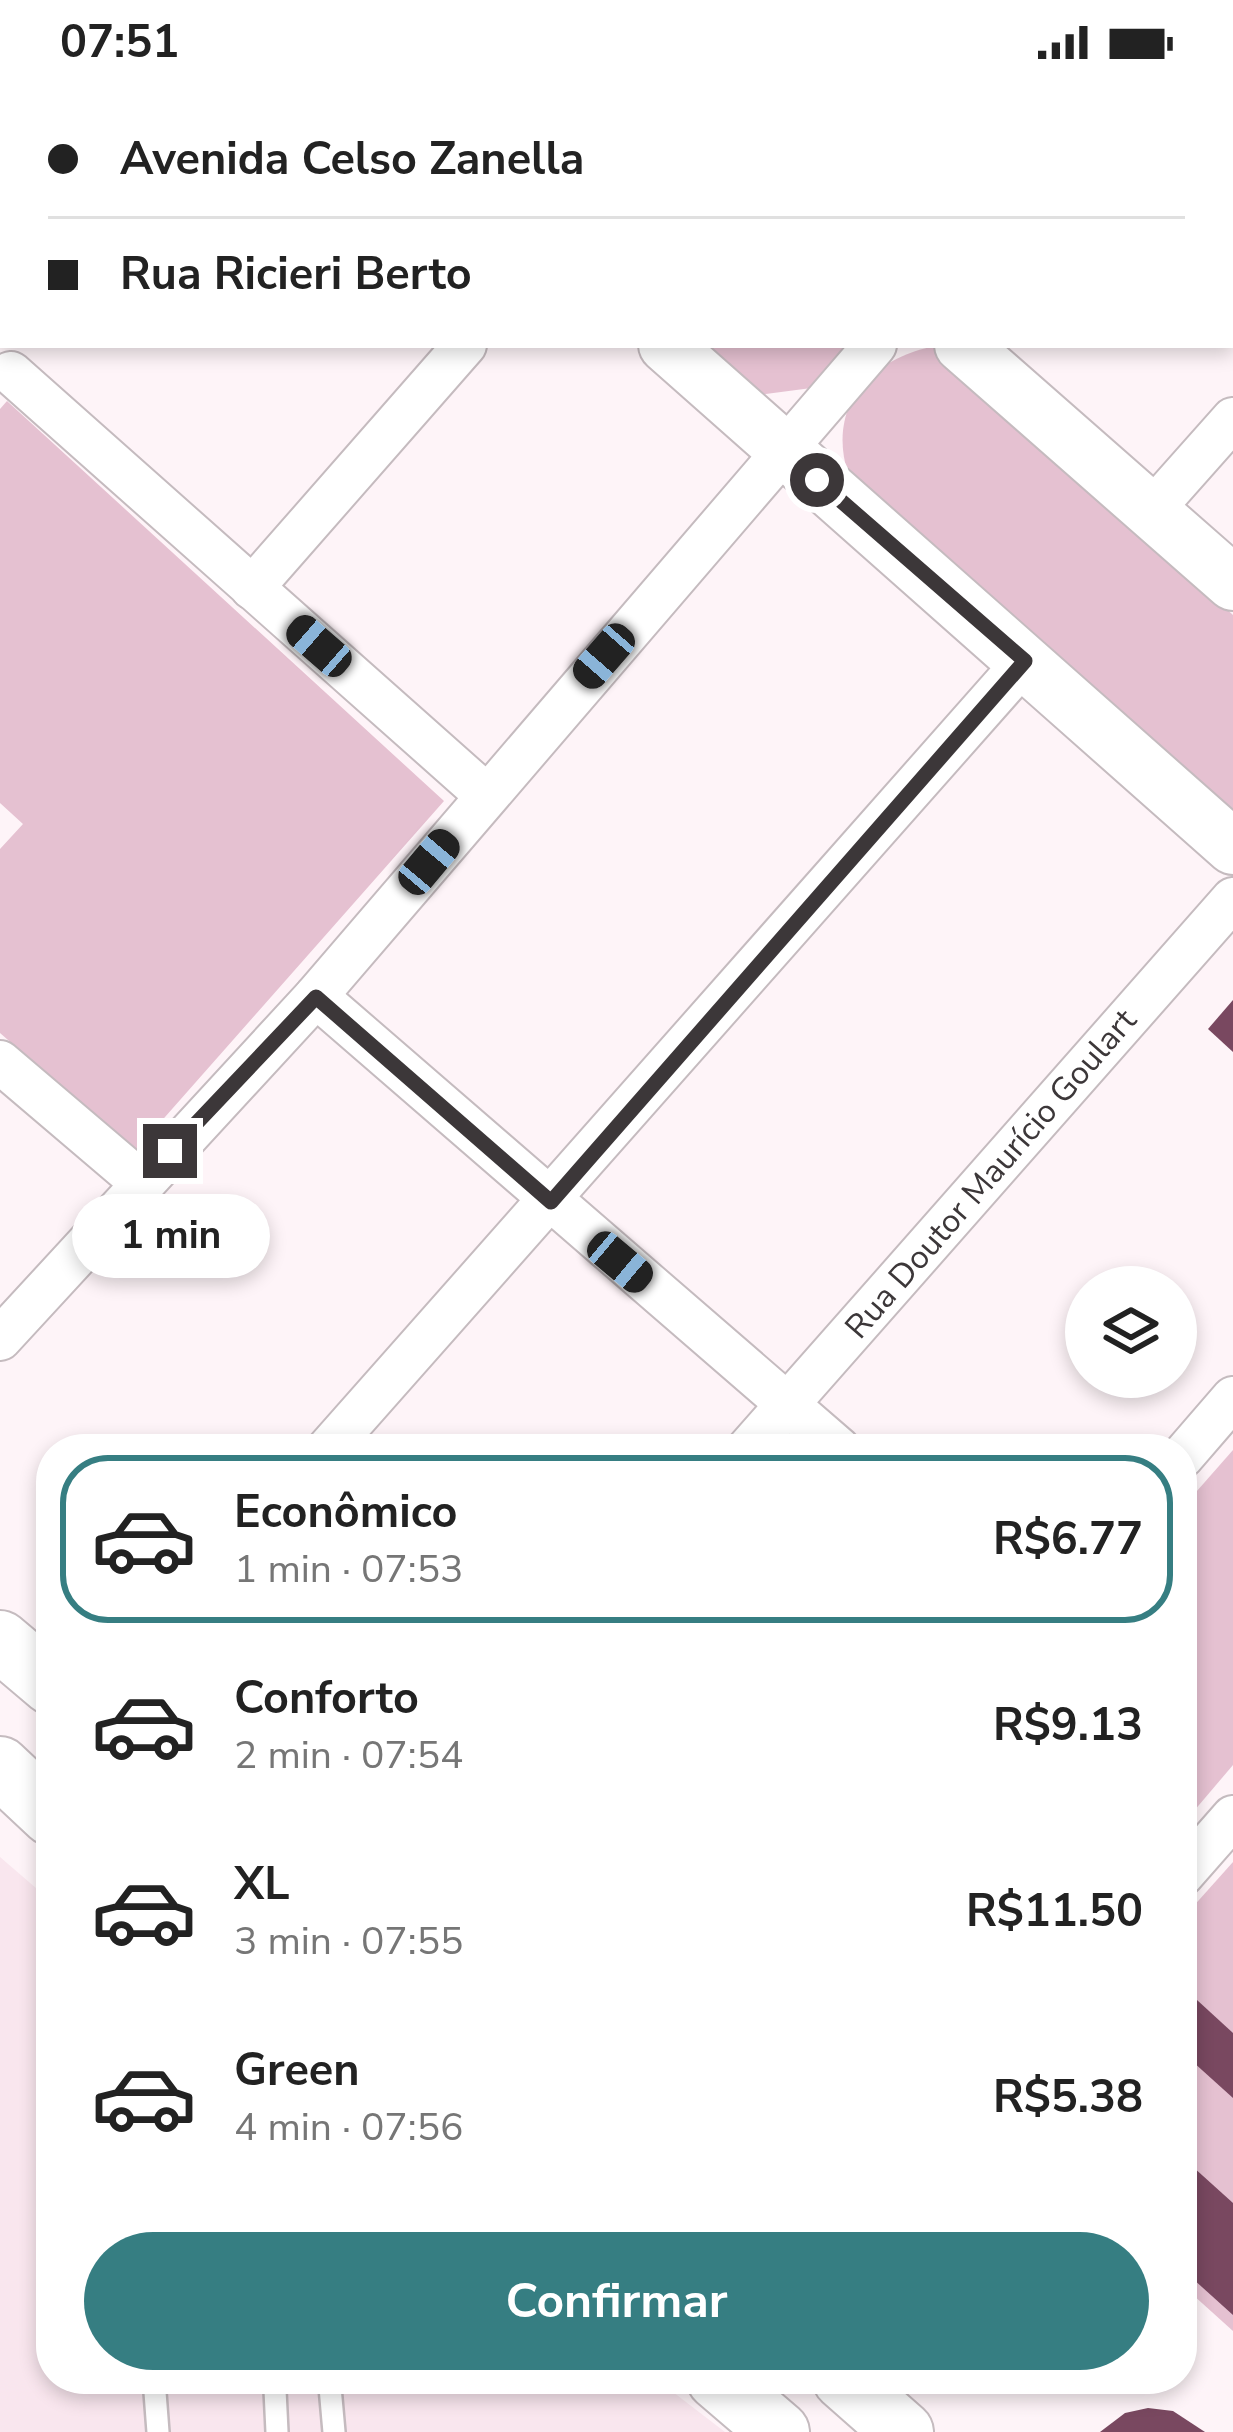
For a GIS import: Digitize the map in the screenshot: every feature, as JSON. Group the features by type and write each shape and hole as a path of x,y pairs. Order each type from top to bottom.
{"main road":[{"path":"0,1640 36,1671"},
{"path":"0,1767 36,1801"},
{"path":"735,2394 779,2432"},
{"path":"860,2394 903,2432"}],"street":[{"path":"252,588 462,348"},
{"path":"669,348 1233,847"},
{"path":"0,1339 316,997 871,348"},
{"path":"965,348 1233,583"},
{"path":"16,368 252,588 485,794"},
{"path":"1153,509 1233,419"},
{"path":"342,1434 1025,661"},
{"name":"Rua Doutor Maurício Goulart","path":"761,1434 1233,899"},
{"path":"316,997 823,1434"},
{"path":"0,1062 141,1182"},
{"path":"1197,1440 1233,1398"},
{"path":"1197,1858 1233,1817"}],"lane":[{"path":"155,2394 158,2432"},
{"path":"275,2394 277,2432"},
{"path":"331,2394 334,2432"}],"shaded area":[{"path":"707,348 856,348 819,387 758,395"},
{"path":"944,348 1233,615 1233,823 848,474 843,449 850,405 876,372 917,351"},
{"path":"7,401 444,801 135,1151 0,1033 0,849 23,824 0,803 0,409"},
{"path":"1233,1450 1233,1765 1197,1807 1197,1491"},
{"path":"0,1857 36,1888 36,2394 676,2394 725,2432 0,2432"},
{"path":"1233,1862 1233,2331 1197,2299 1197,1902"}],"building":[{"path":"1233,1000 1233,1052 1208,1029"},
{"path":"1197,2000 1233,2033 1233,2098 1197,2066"},
{"path":"1197,2171 1233,2203 1233,2315 1197,2283"},
{"path":"1148,2408 1173,2411 1205,2432 1100,2432 1125,2413"}],"route":[{"path":"170,1151 316,997 551,1202 1025,661 817,480"}]}
